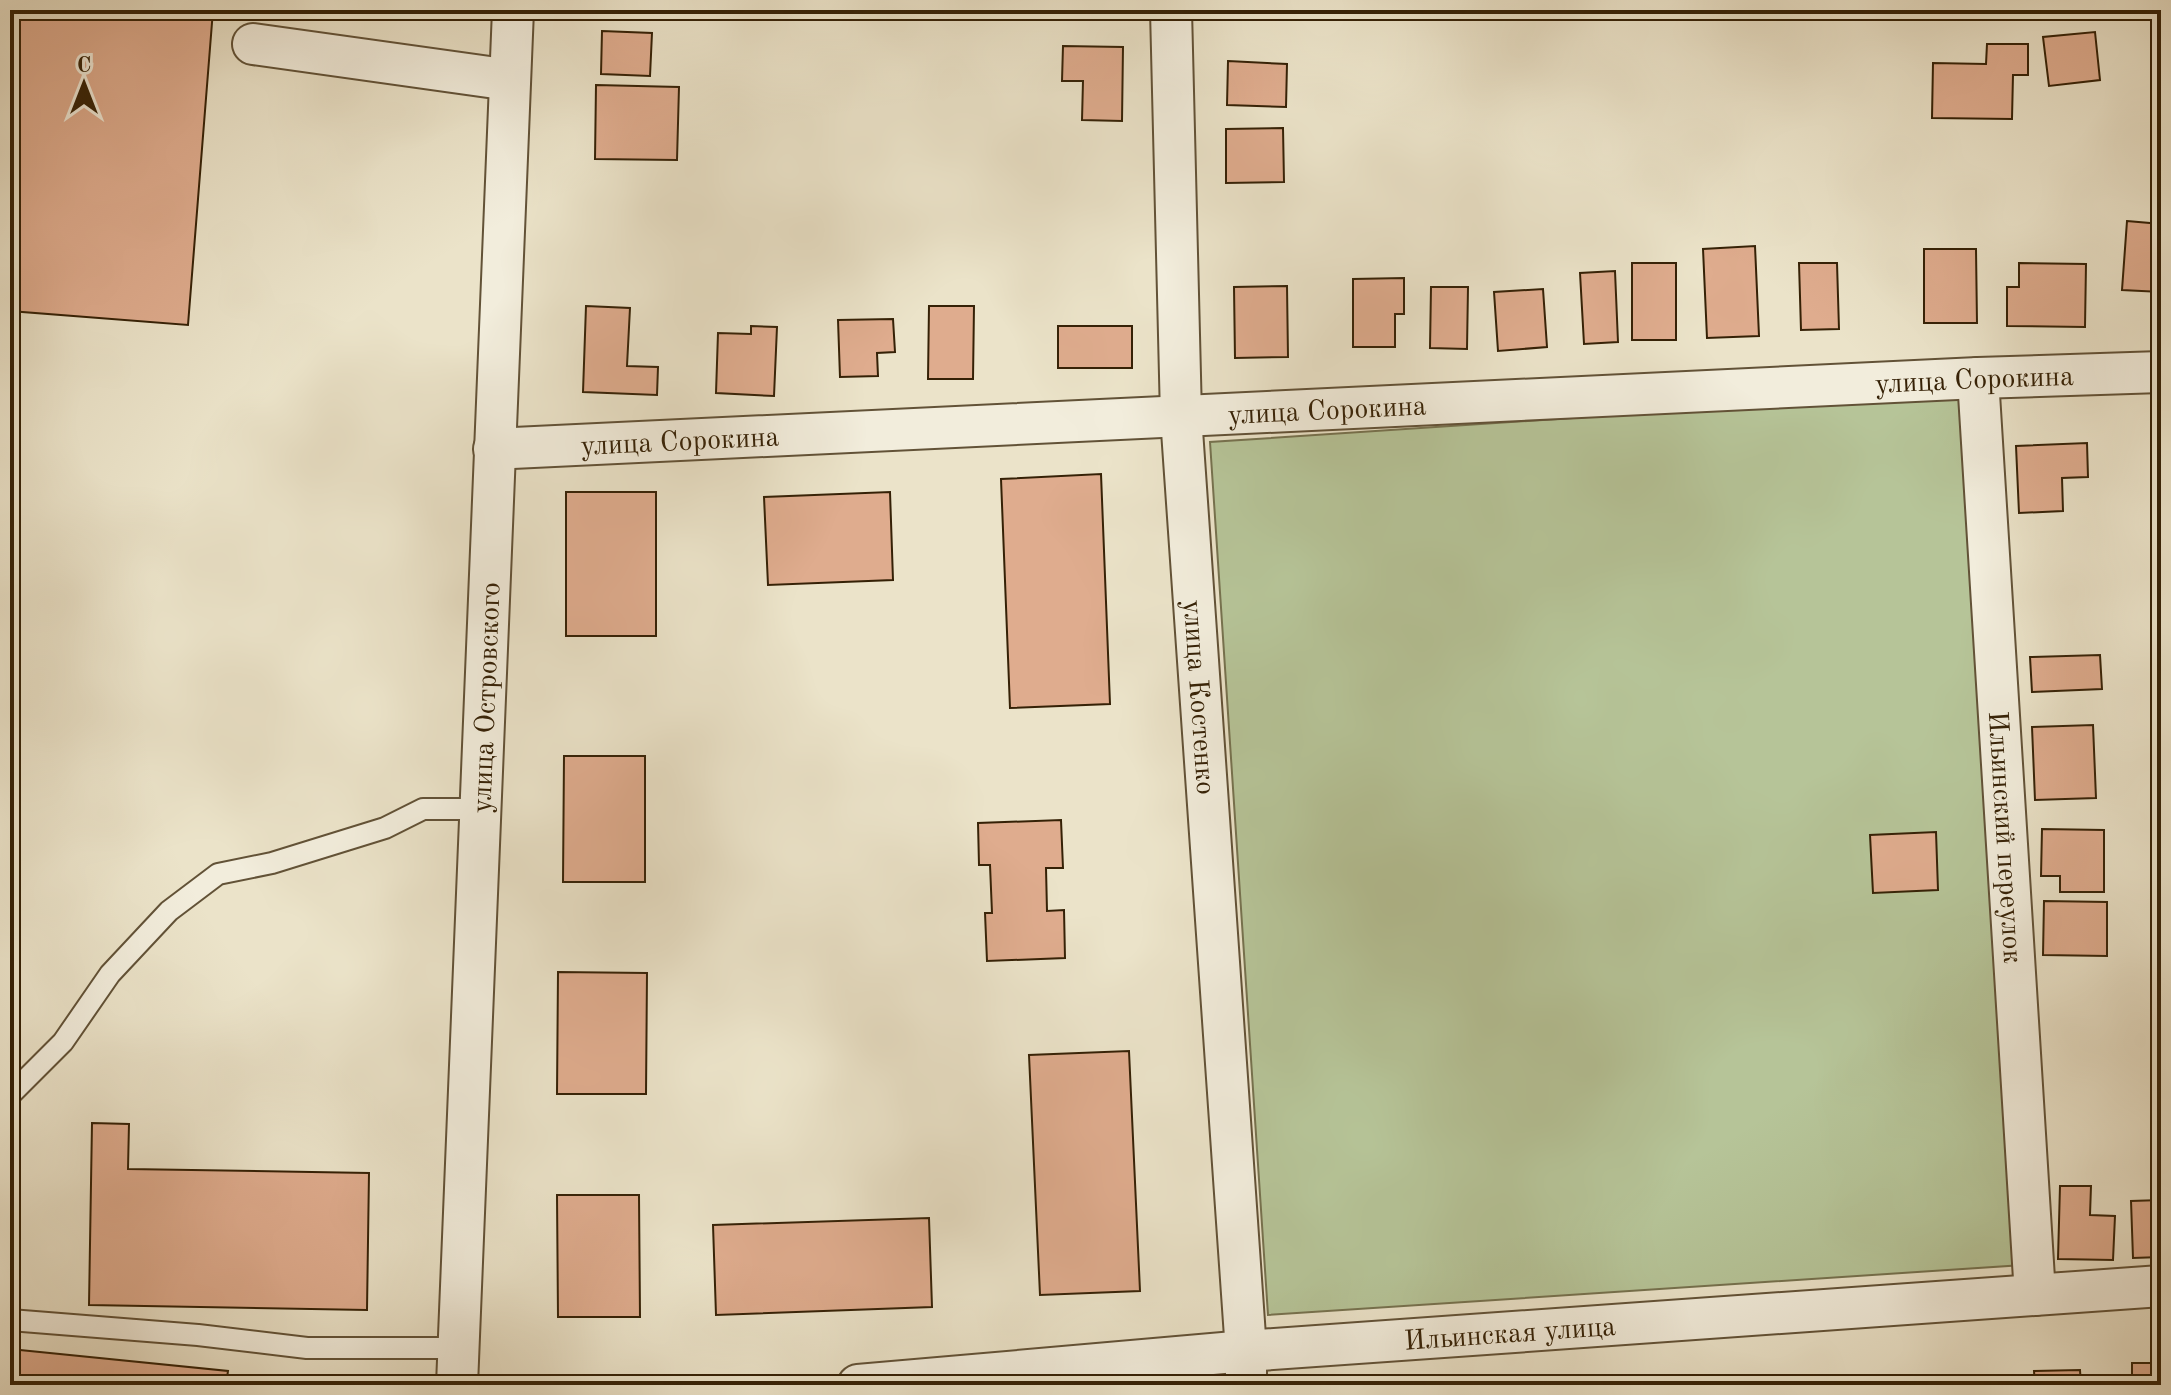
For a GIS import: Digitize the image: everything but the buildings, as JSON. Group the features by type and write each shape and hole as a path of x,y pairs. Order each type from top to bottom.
{"street":[{"name":"улица Островского","path":"458,1366 513,10"},
{"name":"улица Костенко","path":"1171,10 1181,416 1246,1368"},
{"path":"253,44 510,80"},
{"name":"улица Сорокина","path":"494,449 1978,378 2161,372"},
{"name":"Ильинский переулок","path":"1978,378 2035,1295"},
{"name":"Ильинская улица","path":"858,1385 1246,1368 2161,1286"}],"lane":[{"path":"10,1095 63,1042 110,974 149,932 169,911 218,874 272,863 385,828 423,809 480,809"},
{"path":"10,1320 198,1335 458,1366"}],"green space":[{"path":"1965,392 2023,1265 1268,1315 1210,442"}]}
